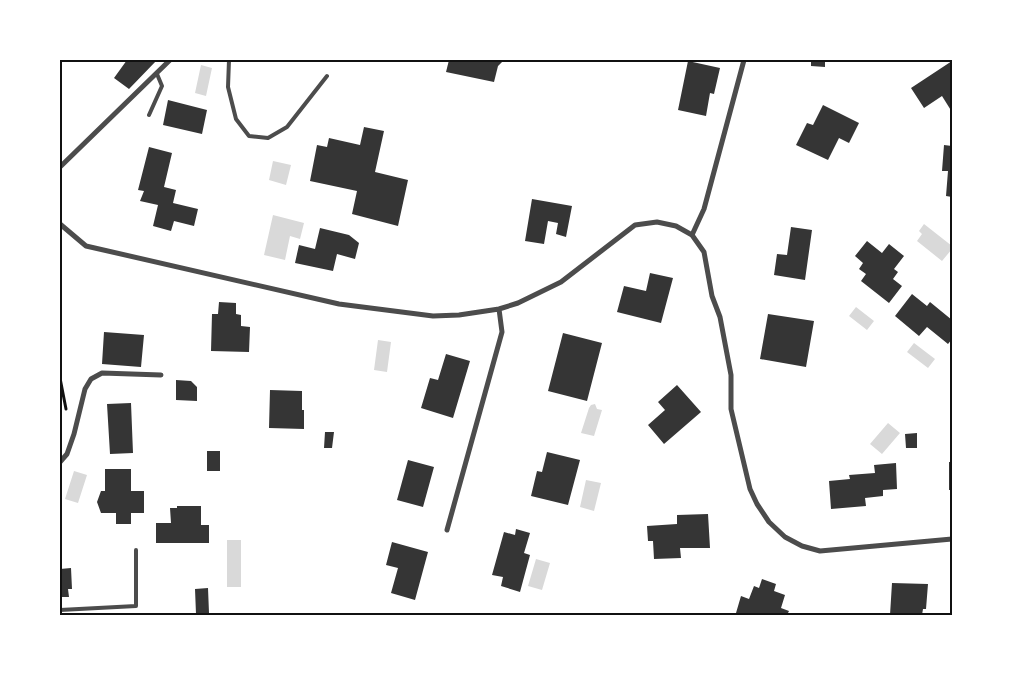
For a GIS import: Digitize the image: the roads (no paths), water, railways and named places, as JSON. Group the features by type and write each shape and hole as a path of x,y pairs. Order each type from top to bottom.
{"street":[{"path":"60,167 170,60"},
{"path":"692,235 704,209 744,60"},
{"path":"60,224 86,246 339,304 433,316 458,316 499,310 518,303 561,282 635,225 658,222 676,226 692,235 704,252 712,296 720,317 731,375 731,409 750,489 769,522 785,538 802,546 820,551 952,539"},
{"path":"447,530 502,332 499,310"},
{"path":"60,462 66,454 74,434 85,389 91,379 102,373 162,375"}],"lane":[{"path":"229,60 228,87 236,119 249,136 268,138 287,127 327,76"},
{"path":"149,115 162,86 157,74"},
{"path":"60,610 136,606 136,550"}]}
